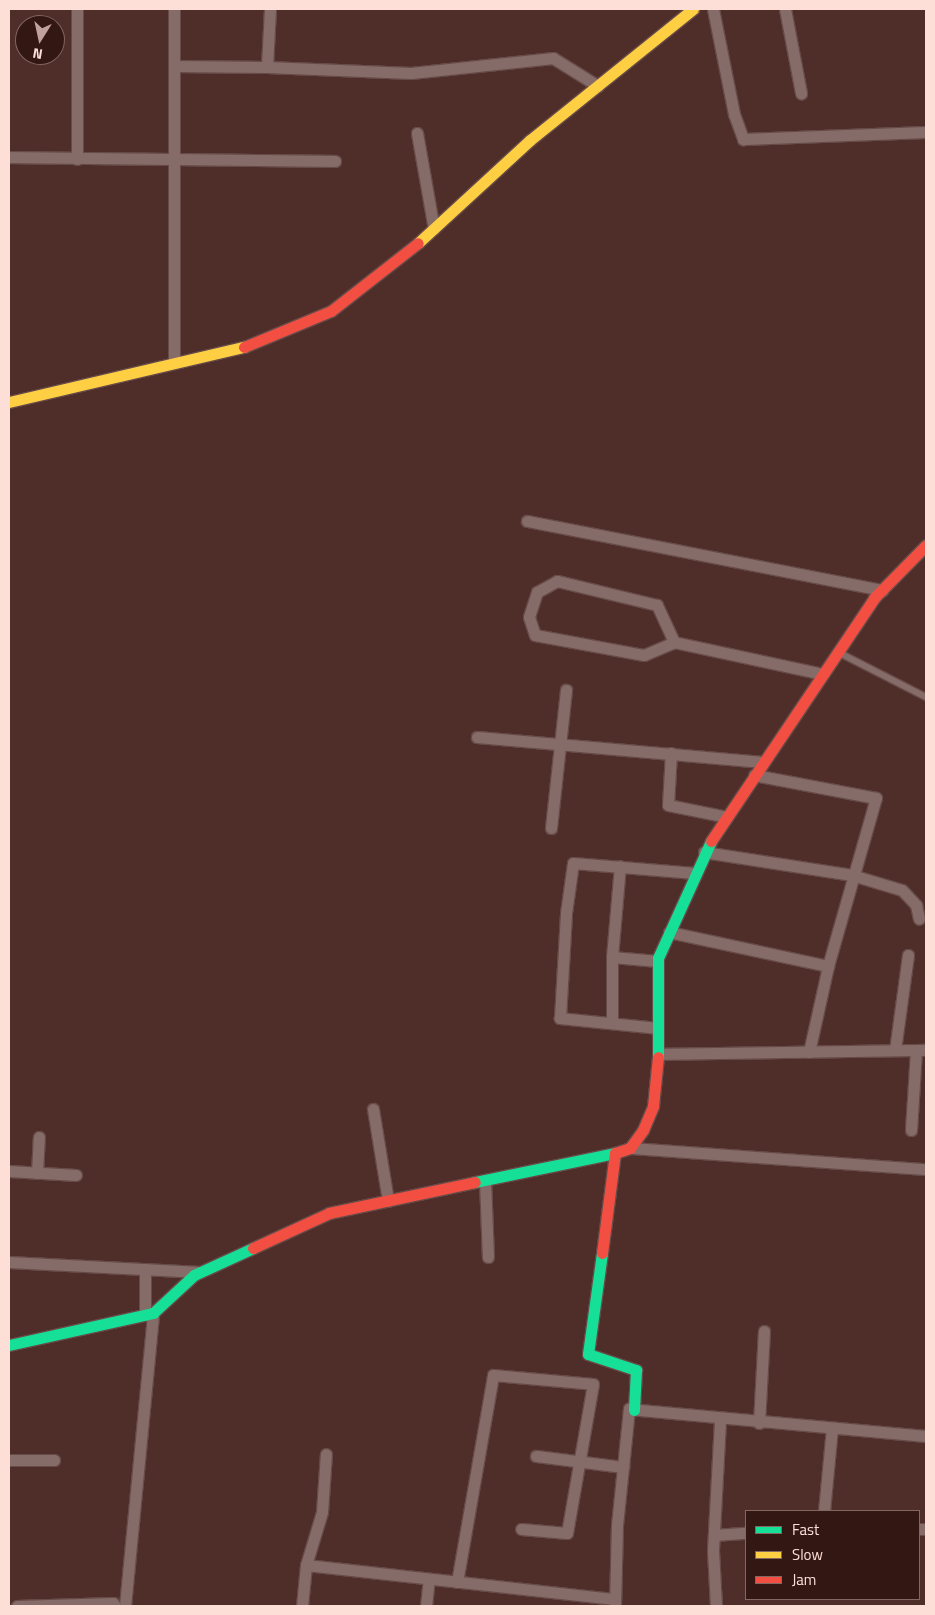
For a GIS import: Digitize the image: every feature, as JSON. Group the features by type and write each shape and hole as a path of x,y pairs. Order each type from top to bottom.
{"street":[{"path":"77,9 77,159"},
{"path":"174,9 174,363"},
{"path":"267,67 270,9"},
{"path":"9,402 245,347 331,311 400,260 530,140 693,9"},
{"path":"713,9 734,114 743,139 926,132"},
{"path":"784,9 801,93"},
{"path":"174,66 267,67 411,73 554,58 598,86"},
{"path":"417,133 434,229"},
{"path":"9,158 173,162 335,161"},
{"path":"527,521 882,590"},
{"path":"630,1148 643,1130 653,1106 658,1054 658,961 704,852 762,762 882,590 926,545"},
{"path":"674,642 657,605 557,581 537,592 529,617 535,635 644,655 674,642 823,674"},
{"path":"550,828 566,690"},
{"path":"477,737 762,762"},
{"path":"671,753 668,805 727,816"},
{"path":"754,775 876,798 852,876 828,966 809,1052"},
{"path":"704,852 852,876 902,890 916,905 919,919"},
{"path":"658,1028 560,1018 573,863 695,873"},
{"path":"612,1023 612,958 620,866"},
{"path":"669,932 828,966"},
{"path":"895,1050 908,955"},
{"path":"612,958 658,961"},
{"path":"658,1054 921,1050 911,1130"},
{"path":"373,1109 388,1201"},
{"path":"37,1173 39,1137"},
{"path":"9,1345 149,1314 200,1272 329,1214 615,1153 630,1148 926,1169"},
{"path":"615,1153 588,1354 636,1370 634,1410"},
{"path":"9,1171 76,1175"},
{"path":"485,1180 488,1257"},
{"path":"9,1262 200,1272"},
{"path":"124,1606 149,1314 145,1269"},
{"path":"759,1423 764,1331"},
{"path":"457,1582 493,1375 593,1384 567,1533 521,1529"},
{"path":"306,1565 457,1582 615,1603 623,1468 629,1409 759,1423 926,1436"},
{"path":"716,1606 714,1535 720,1419"},
{"path":"824,1510 832,1428"},
{"path":"302,1606 306,1565 322,1512 326,1454"},
{"path":"536,1456 623,1468"},
{"path":"9,1460 54,1460"},
{"path":"714,1535 745,1533"},
{"path":"426,1606 429,1579"},
{"path":"17,1606 113,1603 114,1606"}],"lane":[{"path":"838,652 926,697"}],"traffic: fast":[{"path":"658,1057 658,958 711,841"},
{"path":"475,1182 615,1153"},
{"path":"9,1345 153,1313 194,1275 253,1248"},
{"path":"602,1253 588,1354 636,1370 634,1410"}],"traffic: slow":[{"path":"418,243 530,140 693,9"},
{"path":"9,402 244,347"}],"traffic: jam":[{"path":"244,347 331,311 418,243"},
{"path":"711,841 874,598 926,545"},
{"path":"602,1253 615,1153 630,1148 643,1130 653,1106 658,1057"},
{"path":"253,1248 329,1213 475,1182"}]}
